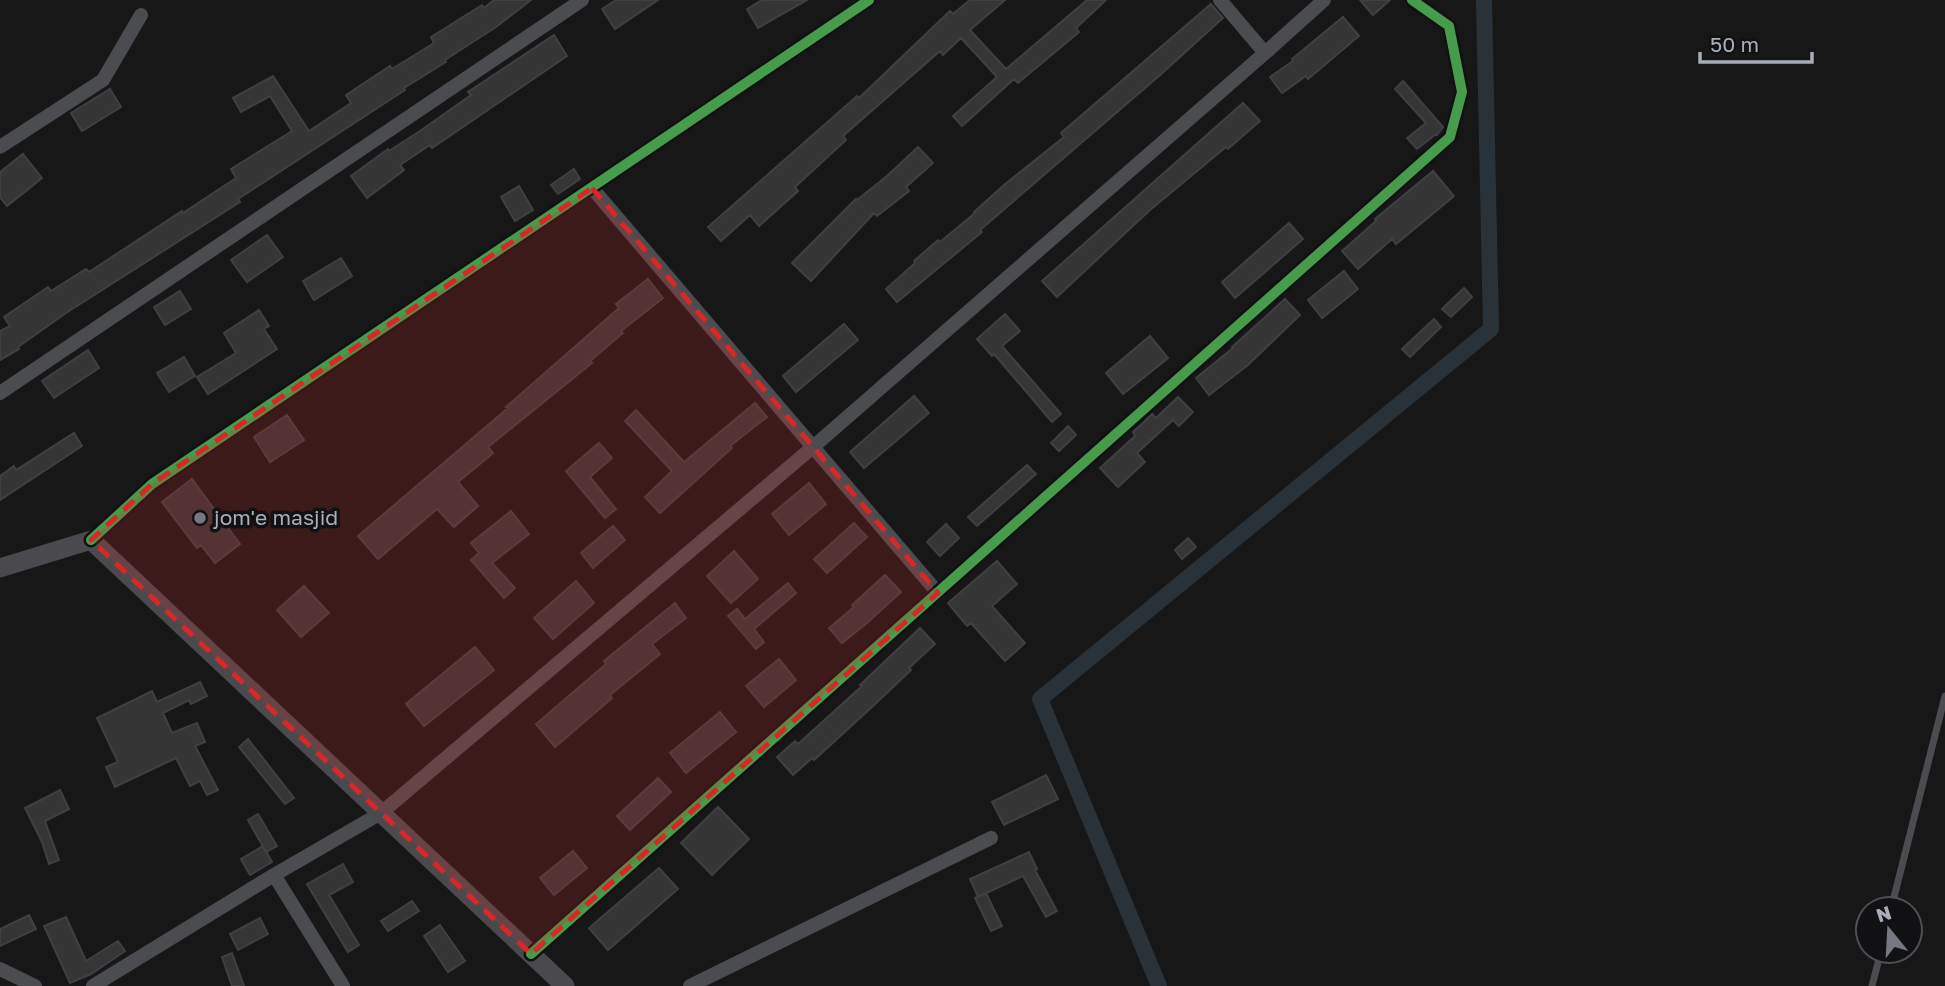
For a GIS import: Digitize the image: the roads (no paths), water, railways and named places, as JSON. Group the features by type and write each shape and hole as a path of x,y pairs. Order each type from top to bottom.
{"street":[{"path":"0,393 582,0"},
{"path":"0,568 92,540 152,484 869,0"},
{"path":"1220,0 1265,52"},
{"path":"93,986 381,813 813,447 1324,0"},
{"path":"531,954 1450,137 1462,92 1449,26 1412,0"},
{"path":"0,147 103,80 141,15"},
{"path":"592,188 937,593"},
{"path":"92,540 565,986"},
{"path":"690,986 991,838"},
{"path":"274,875 343,986"},
{"path":"0,970 35,986"}],"lane":[{"path":"1895,895 1945,696"},
{"path":"1872,986 1877,965"}],"waterway":[{"path":"1159,986 1040,699 1491,329 1484,0"}],"place":[{"name":"jom'e masjid","path":"200,518"}]}
